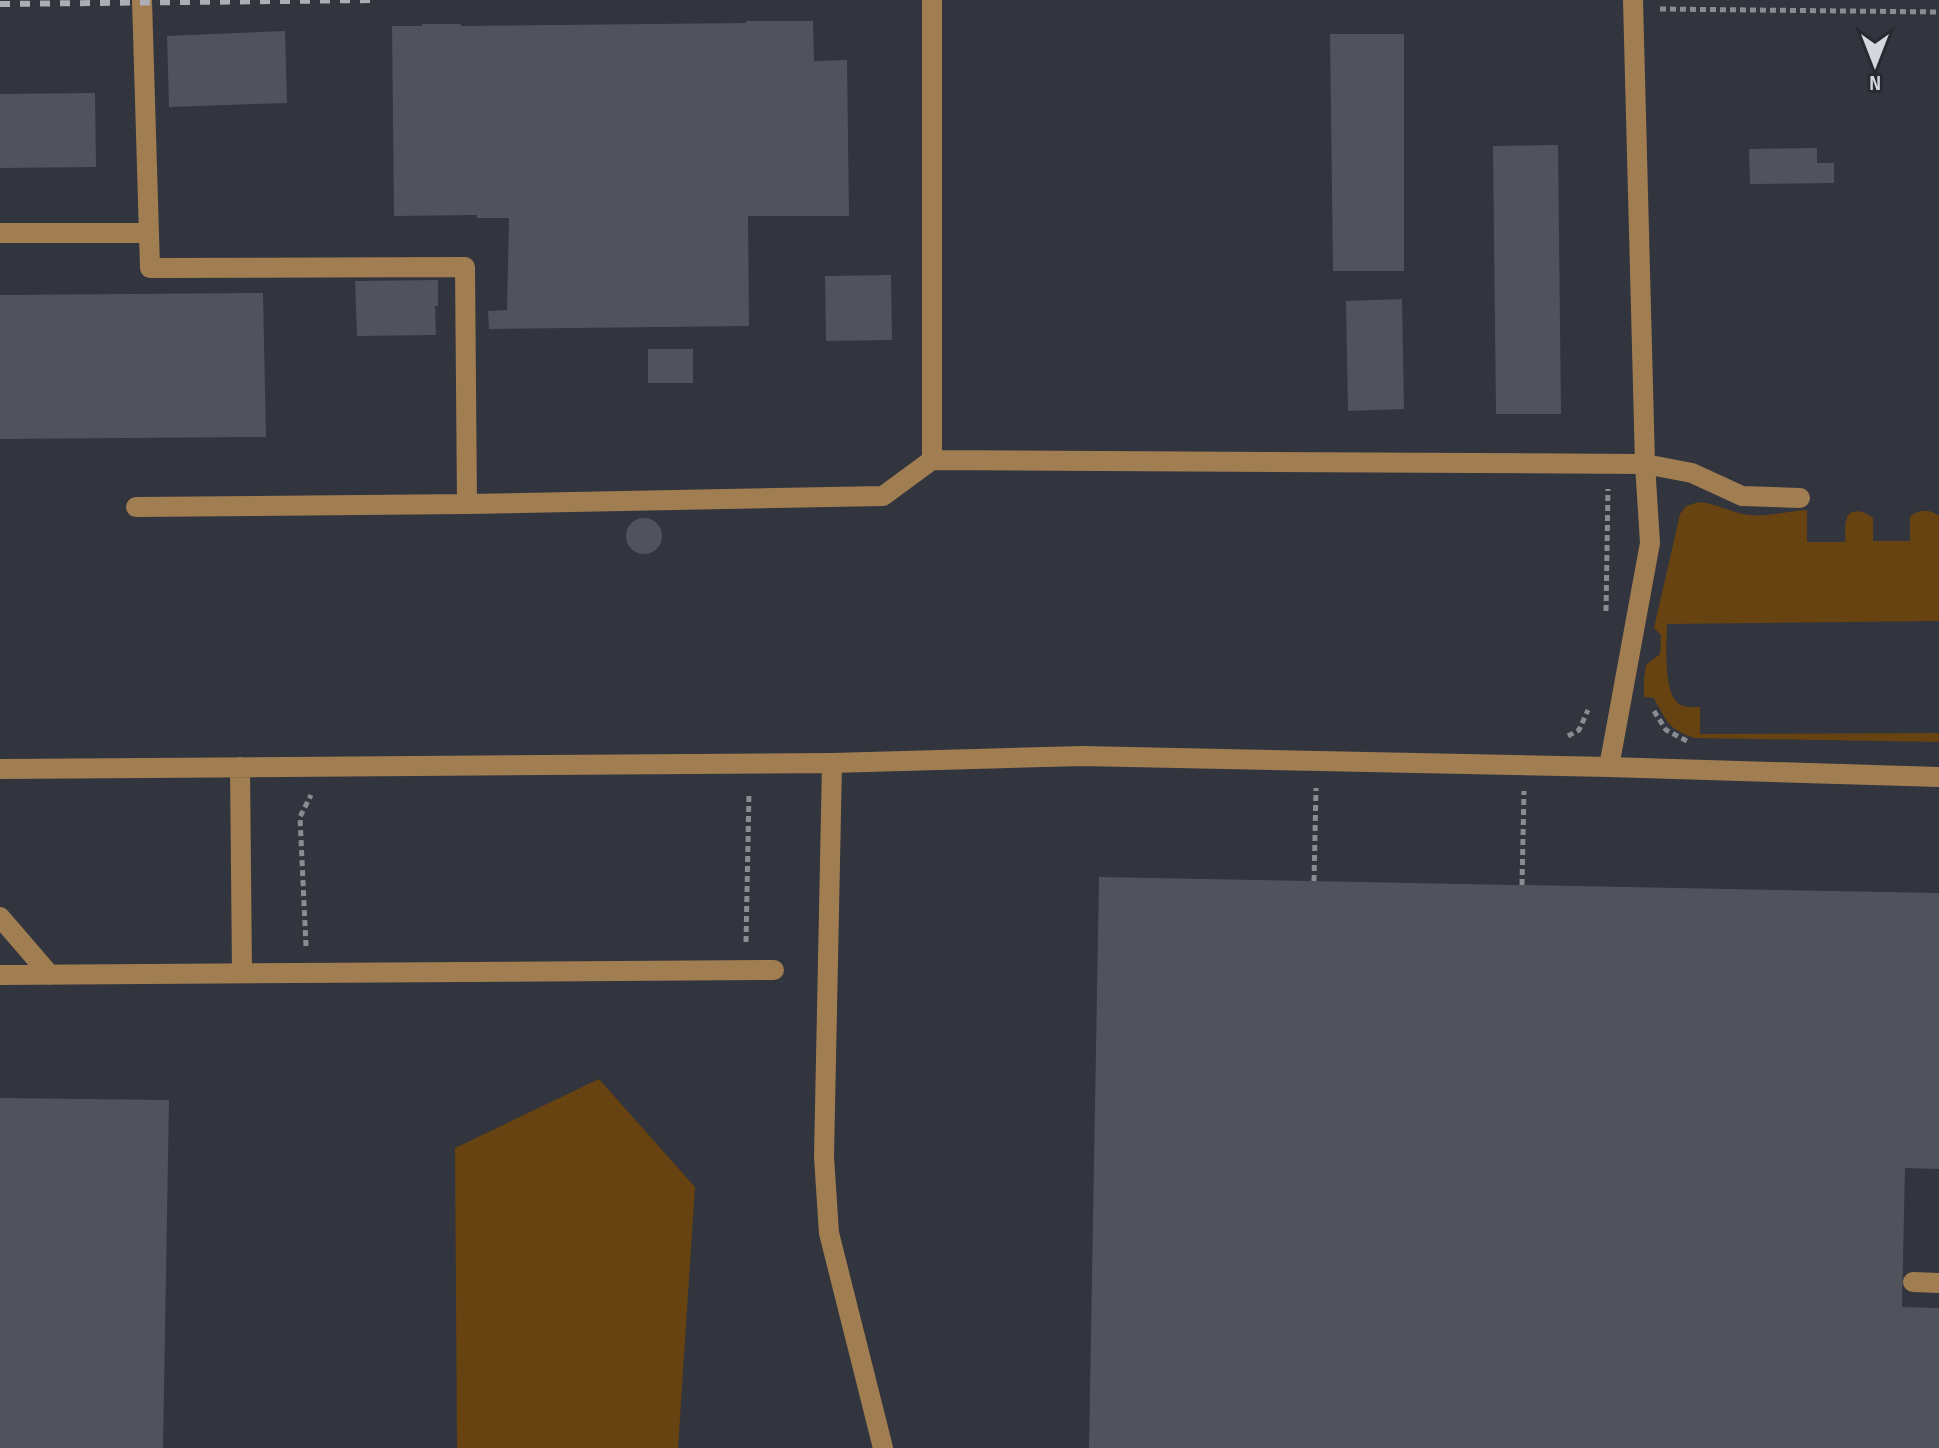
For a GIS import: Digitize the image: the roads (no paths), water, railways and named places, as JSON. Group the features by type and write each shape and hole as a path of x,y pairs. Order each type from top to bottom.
{"lane":[{"path":"142,0 150,268 465,267 467,504"},
{"path":"932,0 932,460"},
{"path":"1609,767 1650,543 1645,464 1633,4"},
{"path":"0,233 149,233"},
{"path":"136,507 883,496 932,460 1645,464 1692,473 1742,496 1800,498"},
{"path":"0,769 832,763 1082,756 1939,777"},
{"path":"832,763 824,1157 829,1233 883,1448"},
{"path":"240,767 242,973"},
{"path":"0,917 50,975"},
{"path":"0,975 774,970"},
{"path":"1913,1282 1939,1283"}],"railway":[{"path":"0,4 374,0"}]}
